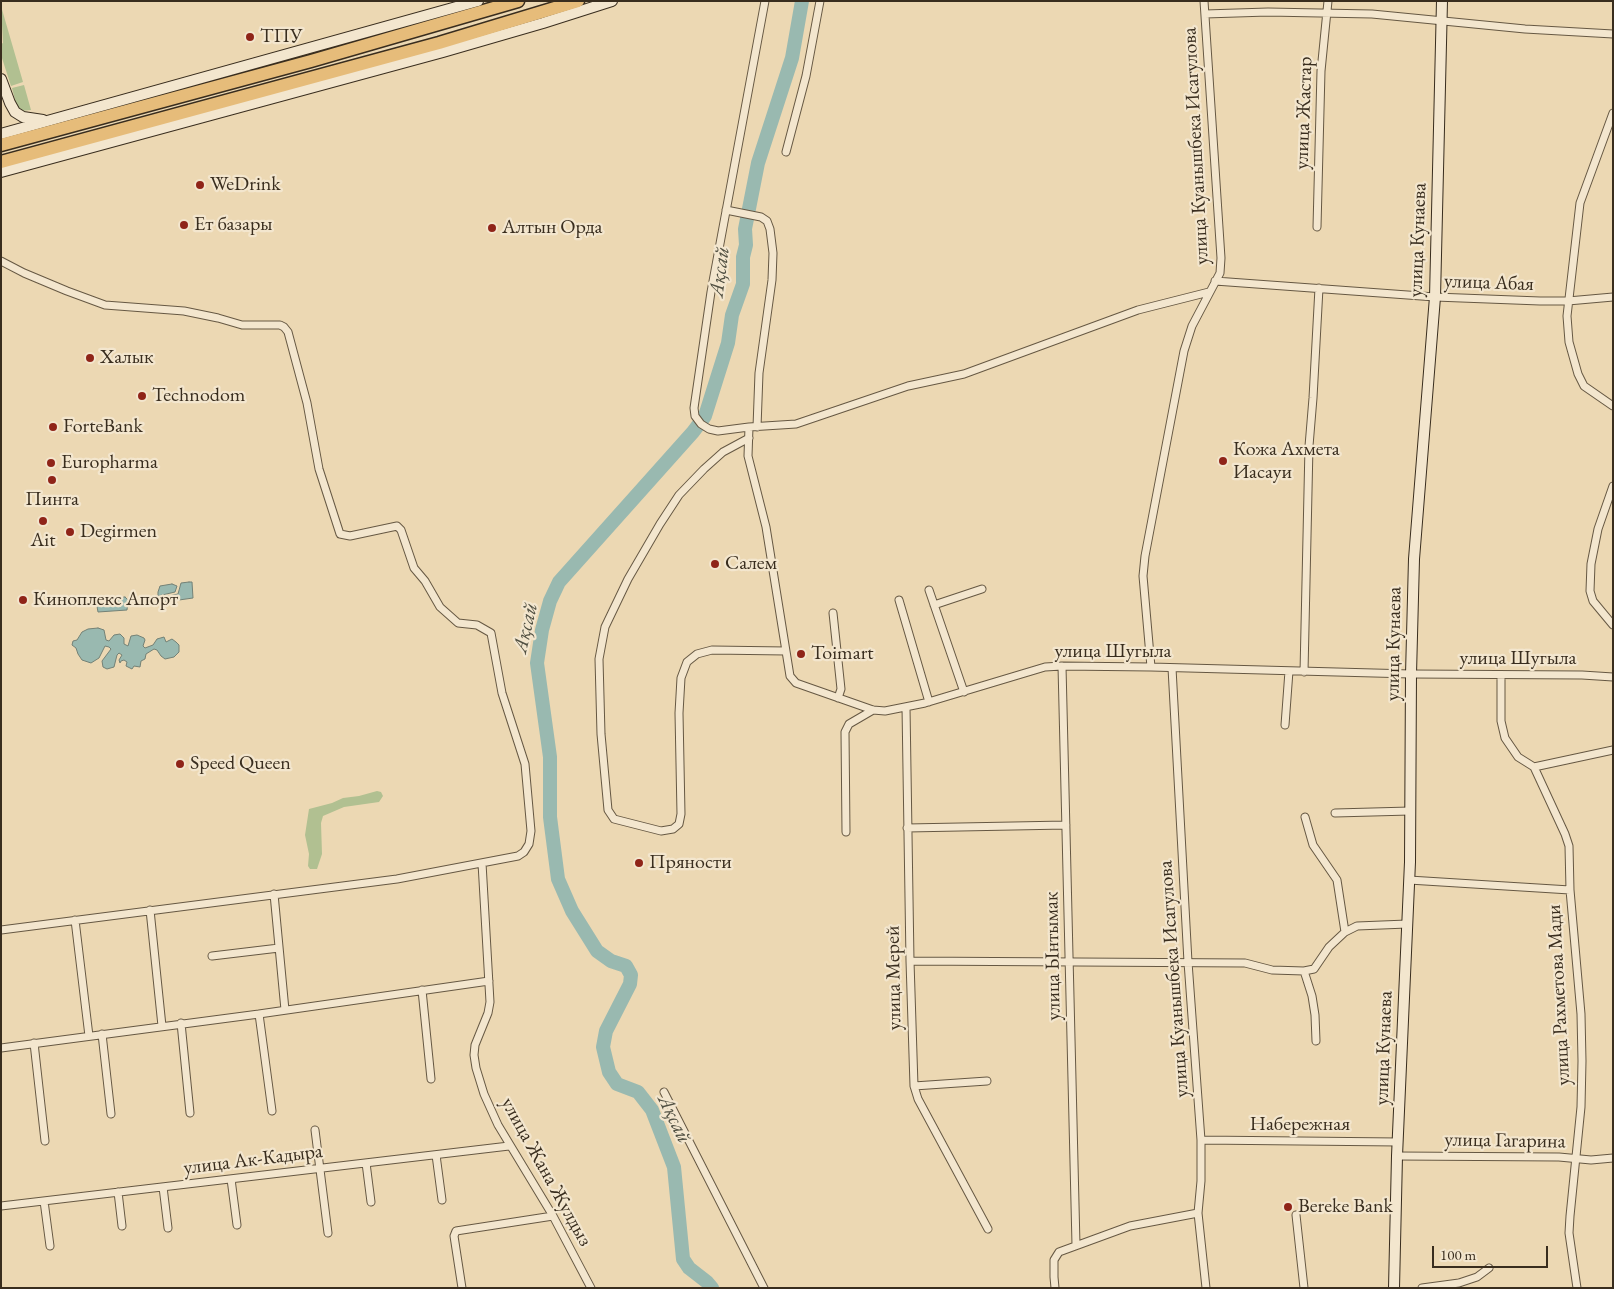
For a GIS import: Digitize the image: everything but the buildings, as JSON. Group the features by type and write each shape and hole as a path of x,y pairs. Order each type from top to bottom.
{"highway":[{"path":"1,144 311,61 518,1"},
{"path":"1,162 439,43 578,1"}],"main road":[{"path":"1,134 478,1"},
{"path":"1,172 443,52 612,1"},
{"name":"улица Кунаева","path":"1394,1288 1397,1156 1409,880 1414,559 1435,297 1442,1"},
{"path":"1,79 15,112 23,117 34,120 51,120"}],"street":[{"path":"764,1 711,292 694,408 695,416 701,424 709,429 718,431 796,424 808,421 908,386 964,374 1138,310 1209,292"},
{"path":"786,152 806,76 820,1"},
{"name":"улица Куанышбека Исагулова","path":"1151,666 1143,576 1145,556 1184,351 1192,326 1220,273 1221,258 1204,1"},
{"name":"улица Жастар","path":"1317,227 1321,71 1328,1"},
{"path":"1205,14 1268,12 1372,14 1525,29 1613,34"},
{"path":"1613,112 1580,203 1567,316 1569,342 1578,374 1584,386 1613,406"},
{"name":"улица Шугыла","path":"726,210 761,217 767,221 770,229 773,253 772,280 748,456 766,527 790,676 796,683 873,710 885,711 929,702 1045,668 1062,666 1151,666 1304,672 1613,677"},
{"path":"1,260 24,273 105,305 184,312 218,318 242,326 280,325 288,332 307,403 319,469 340,534 350,536 397,526 401,530 414,568 425,581 440,607 458,623 477,625 491,634 502,692 525,764 531,831 529,844 524,852 518,856 397,879 1,930"},
{"name":"улица Абая","path":"1215,281 1435,297 1568,301 1613,297"},
{"path":"1304,672 1309,446 1319,288"},
{"path":"749,438 723,452 704,468 679,496 660,524 628,579 605,627 600,659 601,734 608,810 614,819 661,831 673,829 679,824 682,814 679,714 681,678 687,662 697,654 712,650 786,651"},
{"path":"1613,486 1598,529 1591,564 1590,591 1593,601 1613,625"},
{"path":"934,605 982,589"},
{"path":"929,590 964,692"},
{"path":"899,600 929,702"},
{"path":"833,613 841,689 838,698"},
{"name":"улица Ынтымак","path":"1062,666 1076,1245"},
{"name":"улица Куанышбека Исагулова","path":"1172,668 1188,962 1201,1140 1201,1181 1198,1213 1206,1288"},
{"path":"1285,725 1289,671"},
{"path":"1501,675 1501,721 1505,738 1518,758 1534,767 1613,750"},
{"name":"улица Мерей","path":"906,707 914,1086 918,1099 988,1229"},
{"path":"846,832 845,732 849,724 873,710"},
{"name":"улица Рахметова Мади","path":"1534,767 1569,846 1570,890 1581,1014 1582,1061 1581,1107 1569,1234 1578,1288"},
{"path":"1335,813 1410,811"},
{"path":"1305,817 1313,845 1337,880 1345,932"},
{"path":"908,828 1066,825"},
{"name":"улица Жана Жулдыз","path":"482,863 490,1002 488,1013 476,1045 475,1062 484,1094 509,1146 553,1216 591,1288"},
{"path":"1409,880 1570,890"},
{"path":"274,894 285,1010"},
{"path":"150,910 162,1026"},
{"path":"75,920 89,1036"},
{"path":"910,961 1245,963 1272,970 1304,971 1314,969 1329,947 1345,932 1357,926 1407,924"},
{"path":"212,956 279,948"},
{"path":"1304,971 1312,996 1316,1040"},
{"path":"1,1048 260,1014 489,981"},
{"path":"422,990 432,1079"},
{"path":"260,1014 272,1111"},
{"path":"181,1023 190,1113"},
{"path":"102,1034 111,1114"},
{"path":"34,1043 45,1141"},
{"path":"914,1086 987,1081"},
{"path":"664,1092 764,1288"},
{"path":"315,1130 328,1233"},
{"name":"Набережная","path":"1201,1140 1398,1142"},
{"name":"улица Ак-Кадыра","path":"1,1206 509,1146"},
{"path":"436,1155 442,1200"},
{"name":"улица Гагарина","path":"1397,1156 1575,1158 1591,1160 1613,1158"},
{"path":"366,1163 371,1202"},
{"path":"231,1179 237,1225"},
{"path":"163,1187 168,1228"},
{"path":"118,1192 122,1226"},
{"path":"44,1201 50,1246"},
{"path":"1053,1288 1054,1260 1059,1252 1130,1226 1198,1213"},
{"path":"1296,1215 1304,1288"},
{"path":"462,1288 454,1236 456,1231 553,1216"},
{"path":"1422,1288 1459,1283 1477,1277 1489,1268"}],"green space":[{"path":"1,6 23,82 11,86 1,55 1,44 3,43"},
{"path":"24,85 31,110 21,111 16,104 12,88"},
{"path":"377,791 381,792 383,796 379,802 344,807 323,816 321,823 322,854 317,869 310,869 308,866 309,854 305,835 309,809 343,798"}],"water":[{"path":"192,582 193,598 165,602 164,597 178,594 181,583"},
{"path":"172,584 177,586 175,592 158,596 160,586"},
{"path":"125,597 128,600 127,610 98,612 96,601"},
{"path":"98,628 104,630 106,640 109,641 114,635 120,634 124,638 124,644 128,646 131,636 137,635 144,638 143,646 145,648 153,645 157,639 164,637 166,642 172,639 179,645 179,652 174,657 165,659 154,649 146,654 145,659 141,661 140,667 134,666 132,669 126,666 127,662 124,660 120,663 119,660 122,655 119,653 114,667 107,669 103,667 102,661 111,649 109,647 105,646 99,658 91,663 82,660 76,648 72,645 73,641 77,640 82,632"}],"waterway":[{"name":"Ақсай","path":"712,1288 689,1268 683,1259 674,1167 652,1110 638,1092 617,1084 609,1072 603,1047 606,1031 630,984 631,975 626,966 611,961 597,951 572,911 558,879 550,817 550,757 537,663 542,630 550,601 559,582 693,432 705,416 728,343 732,315 743,284 743,257 746,245 745,229 758,163 792,58 802,1"}],"place":[{"name":"ТПУ","path":"250,37"},
{"name":"WeDrink","path":"200,185"},
{"name":"Ет базары","path":"184,225"},
{"name":"Алтын Орда","path":"492,228"},
{"name":"Халык","path":"90,358"},
{"name":"Technodom","path":"142,396"},
{"name":"ForteBank","path":"53,427"},
{"name":"Кожа Ахмета Иасауи","path":"1223,461"},
{"name":"Europharma","path":"51,463"},
{"name":"Пинта","path":"52,480"},
{"name":"Ait","path":"43,521"},
{"name":"Degirmen","path":"70,532"},
{"name":"Салем","path":"715,564"},
{"name":"Киноплекс Апорт","path":"23,600"},
{"name":"Toimart","path":"801,654"},
{"name":"Speed Queen","path":"180,764"},
{"name":"Пряности","path":"639,863"},
{"name":"Bereke Bank","path":"1288,1207"}]}
